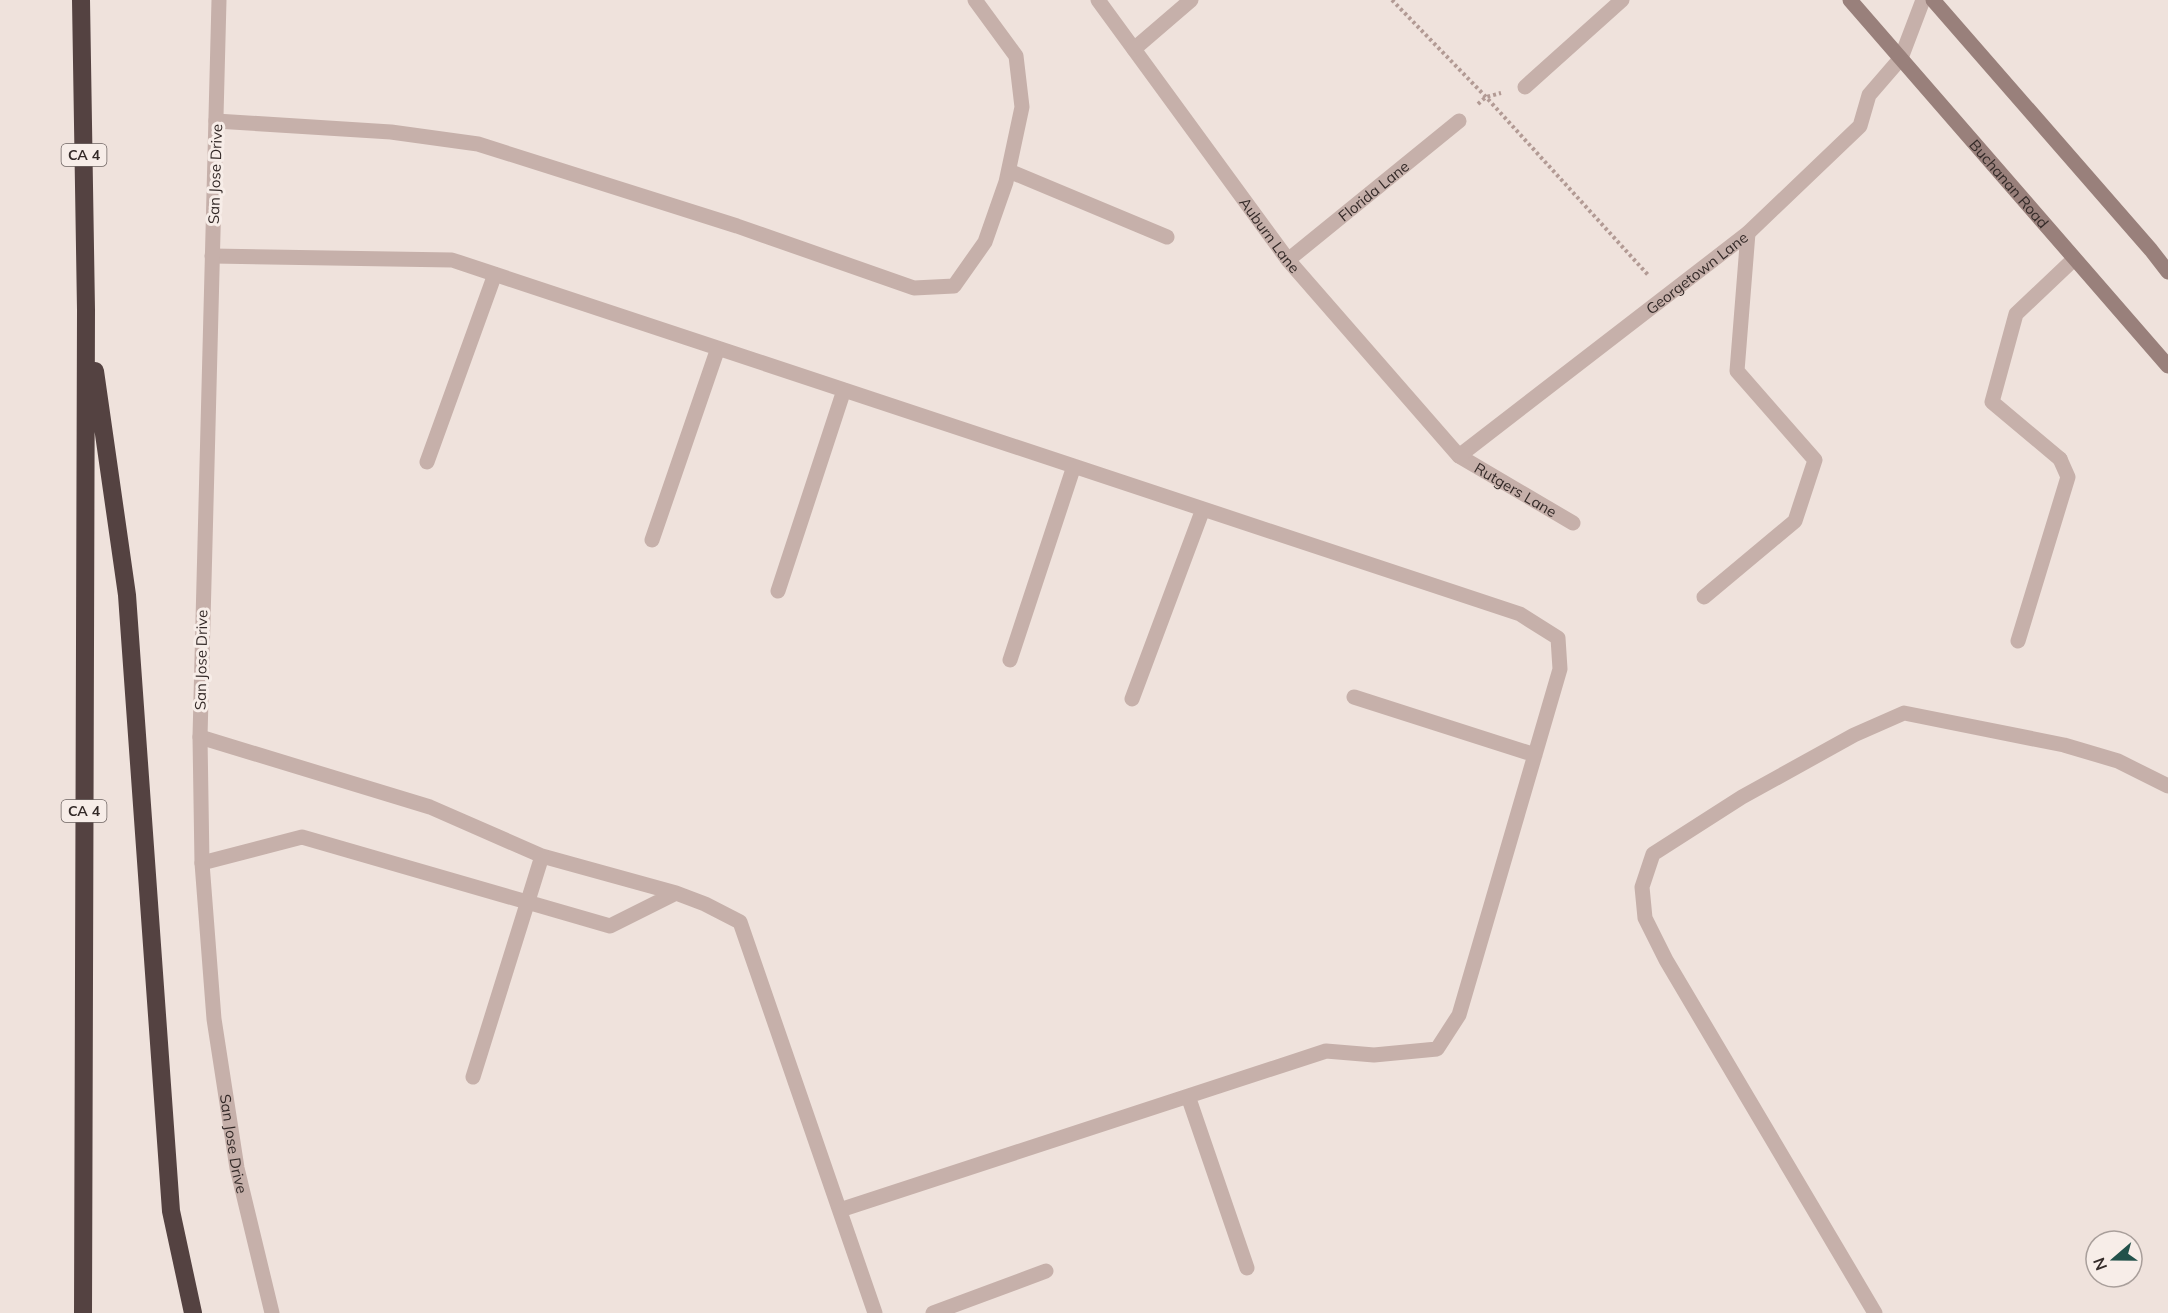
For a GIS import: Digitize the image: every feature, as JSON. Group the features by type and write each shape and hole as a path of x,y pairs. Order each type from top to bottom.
{"highway":[{"name":"CA 4","path":"81,0 86,310 83,1313"},
{"path":"86,310 127,595 171,1211 193,1313"}],"main road":[{"name":"Buchanan Road","path":"1850,0 2168,366"},
{"path":"1934,0 2144,241 2168,272"}],"street":[{"name":"San Jose Drive","path":"219,0 200,737 202,863 214,1019 235,1157 272,1313"},
{"path":"216,121 391,132 478,144 737,226 914,288 954,286 985,242 1009,171 1022,107 1016,56 975,0"},
{"name":"Auburn Lane","path":"1098,0 1288,260 1459,456"},
{"path":"1134,49 1191,0"},
{"path":"1525,87 1622,0"},
{"path":"1901,58 1923,0"},
{"name":"Georgetown Lane","path":"1459,456 1748,233 1860,126 1869,95 1901,58"},
{"name":"Florida Lane","path":"1288,260 1459,121"},
{"path":"1009,171 1167,237"},
{"path":"1704,597 1795,521 1815,460 1737,371 1748,233"},
{"path":"212,256 452,260 1520,614 1558,638 1560,669 1459,1015 1437,1050 1374,1055 1326,1051 840,1210"},
{"path":"2018,641 2068,477 2060,459 1992,402 2016,314 2074,259"},
{"path":"427,462 495,274"},
{"path":"652,540 718,348"},
{"path":"778,591 844,390"},
{"name":"Rutgers Lane","path":"1459,456 1573,523"},
{"path":"1010,660 1074,466"},
{"path":"1132,699 1203,509"},
{"path":"1354,697 1535,755"},
{"path":"1875,1313 1666,960 1645,918 1642,887 1653,854 1742,797 1854,735 1904,712 2064,745 2118,761 2168,786"},
{"path":"200,737 430,807 542,856 676,893 705,904 740,922 875,1313"},
{"path":"202,863 302,837 610,926 676,893"},
{"path":"474,1077 542,856"},
{"path":"1188,1096 1247,1268"},
{"path":"933,1313 1046,1271"}],"path":[{"path":"1392,0 1486,97 1667,295"},
{"path":"1459,121 1486,97 1525,87"}]}
